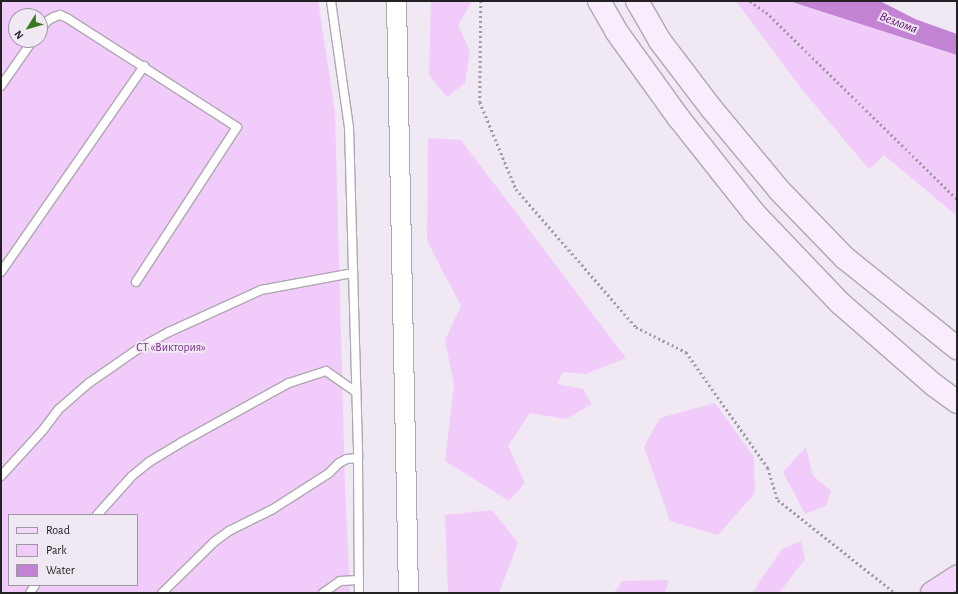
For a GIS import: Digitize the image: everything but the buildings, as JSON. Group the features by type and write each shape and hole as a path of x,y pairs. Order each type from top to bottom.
{"main road":[{"path":"599,1 616,31 678,117 754,213 840,303 934,385 957,402"},
{"path":"637,1 660,40 748,154 808,221 845,258 957,348"},
{"path":"932,593 957,577"}],"street":[{"path":"396,1 408,593"}],"lane":[{"path":"331,1 349,127 358,458 359,593"},
{"path":"48,21 60,15 144,66 237,127 136,282"},
{"path":"1,86 27,48"},
{"path":"1,272 144,66"},
{"path":"1,476 43,430 59,409 89,383 138,349 170,332 260,290 353,273"},
{"path":"98,514 132,476 149,462 182,442 289,383 326,371 356,392"},
{"path":"162,593 193,562 229,531 279,505 330,473 339,462 347,459 358,458"},
{"path":"324,593 340,581 359,580"}],"path":[{"path":"481,1 480,102 516,188 636,327 686,352 768,468 778,500 895,593"},
{"path":"750,1 766,12 957,199"}],"green space":[{"name":"СТ «Виктория»","path":"1,1 318,1 335,111 345,484 350,593 1,593"},
{"path":"431,1 472,1 458,25 470,51 465,83 447,97 429,75"},
{"path":"736,1 789,1 957,55 957,216 884,155 869,169 803,91"},
{"path":"428,138 461,140 626,358 585,374 563,372 557,384 583,389 592,404 566,419 530,413 508,446 525,483 509,501 445,461 454,385 445,340 461,306 427,241"},
{"path":"715,403 754,457 755,493 718,535 670,521 644,447 660,418"},
{"path":"806,447 813,476 831,491 826,506 805,514 783,472"},
{"path":"492,510 518,543 499,593 448,593 445,515"},
{"path":"801,541 805,559 779,593 752,593 782,549"},
{"path":"669,580 665,593 614,593 622,581"}],"water":[{"name":"Везлома","path":"789,1 880,1 915,19 957,34 957,55"}]}
